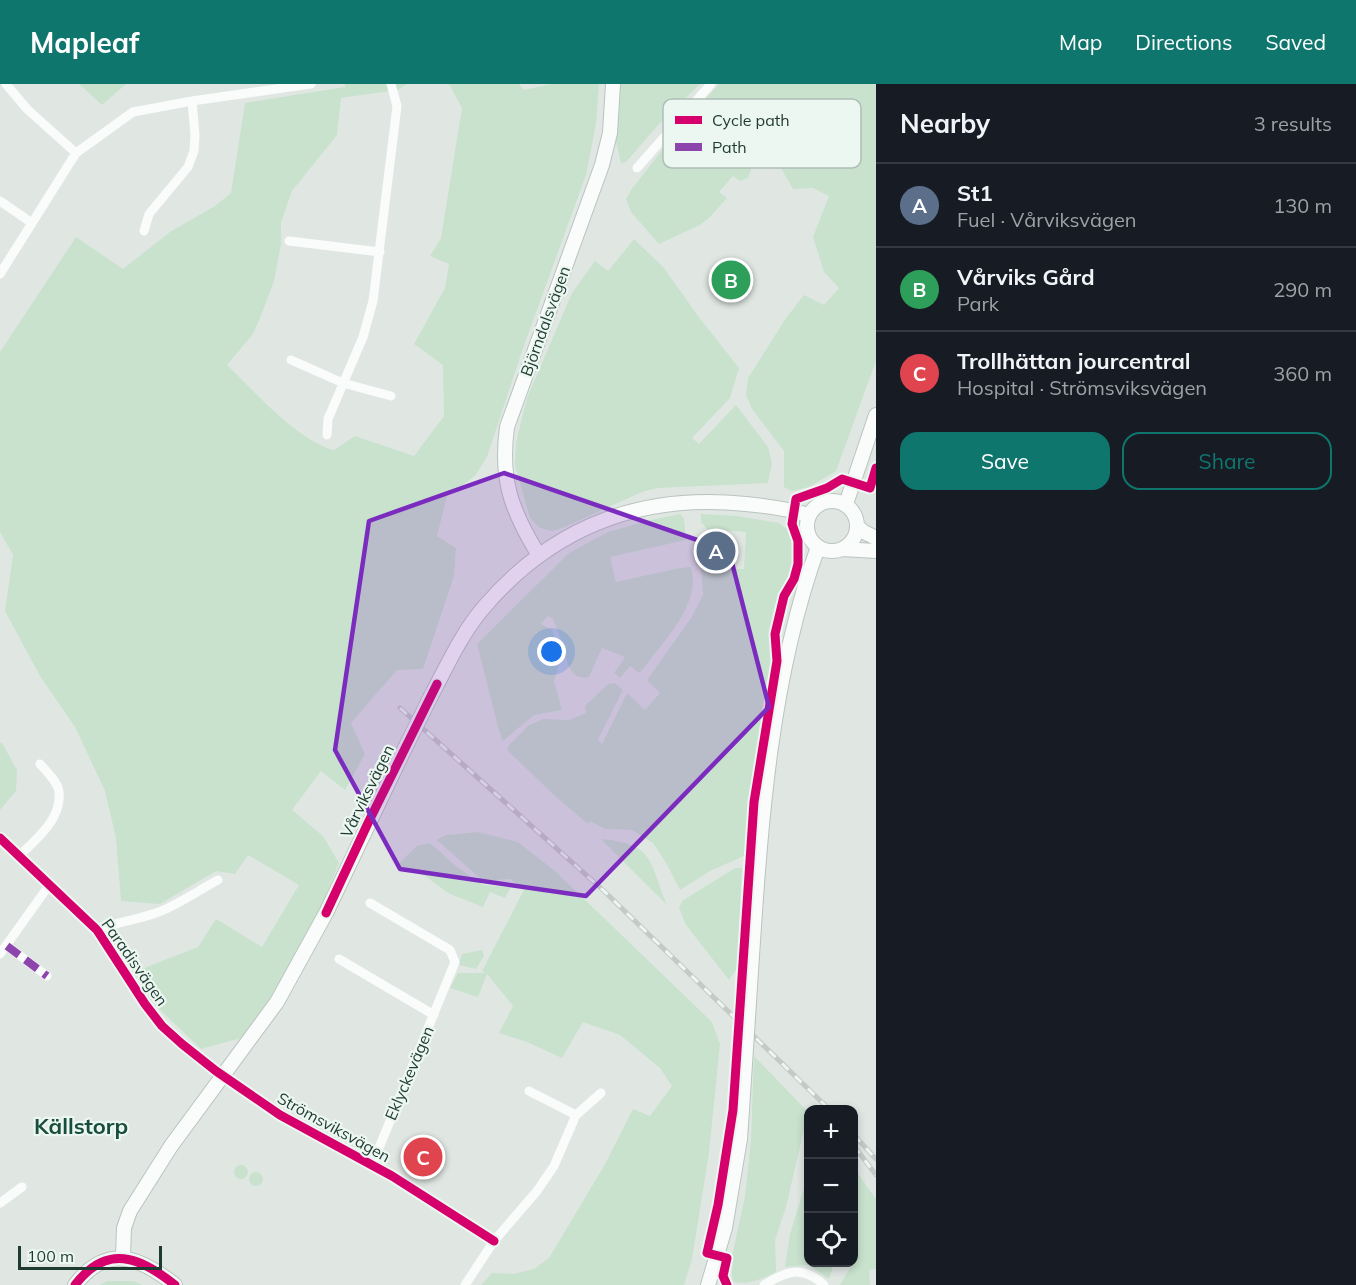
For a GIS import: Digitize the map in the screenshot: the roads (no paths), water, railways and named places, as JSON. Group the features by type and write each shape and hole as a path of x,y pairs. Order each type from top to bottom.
{"street":[{"path":"6,84 27,109 76,153"},
{"path":"0,273 76,153 133,112 256,87 311,84"},
{"path":"327,435 328,419 365,328 373,301 397,106 391,84"},
{"name":"Björndalsvägen","path":"538,554 524,530 506,481 504,464 507,427 602,165 613,104 613,84"},
{"path":"698,99 711,84"},
{"path":"144,231 148,214 189,167 194,152 195,135 192,101"},
{"path":"637,168 663,138"},
{"path":"0,201 32,224"},
{"path":"288,241 380,252"},
{"path":"291,360 343,383 391,396"},
{"path":"846,504 876,415"},
{"path":"842,549 854,539 857,526 855,514 846,504 827,500 818,504 809,515 806,524 807,533 812,541 818,547 830,551 842,549 876,551"},
{"name":"Vårviksvägen","path":"123,1257 124,1228 130,1211 171,1146 277,1002 326,913 431,696 456,649 484,606 538,554 567,537 602,521 639,508 668,503 723,501 776,507 809,515"},
{"path":"857,526 876,538"},
{"path":"708,1285 725,1228 740,1139 758,863 770,763 792,633 818,547"},
{"path":"20,855 42,833 56,812 59,791 40,764"},
{"name":"Paradisvägen","path":"0,838 97,930 162,1026 222,1076"},
{"path":"97,930 115,922 144,917 176,905 218,880"},
{"path":"0,954 50,884"},
{"name":"Eklyckevägen","path":"370,903 450,950 455,962 372,1165"},
{"path":"7,945 47,976"},
{"name":"Eklyckevägen","path":"339,959 434,1015"},
{"name":"Strömsviksvägen","path":"222,1076 280,1115 372,1165 494,1241"},
{"path":"529,1091 576,1115"},
{"path":"465,1285 494,1241 537,1191 554,1166 576,1115 601,1093"},
{"path":"0,1203 22,1187"},
{"path":"75,1285 92,1267 104,1261 123,1257 148,1265 175,1285"},
{"path":"764,1285 783,1274 793,1272 808,1274 824,1285"}],"railway":[{"path":"400,708 604,891 825,1105"},
{"path":"858,1139 876,1159"},
{"path":"858,1151 876,1175"}],"place":[{"name":"Vårviks Gård","path":"731,280"},
{"name":"St1","path":"716,551"},
{"name":"Trollhättan jourcentral","path":"423,1157"}],"district":[{"name":"Källstorp","path":"81,1126"}]}
